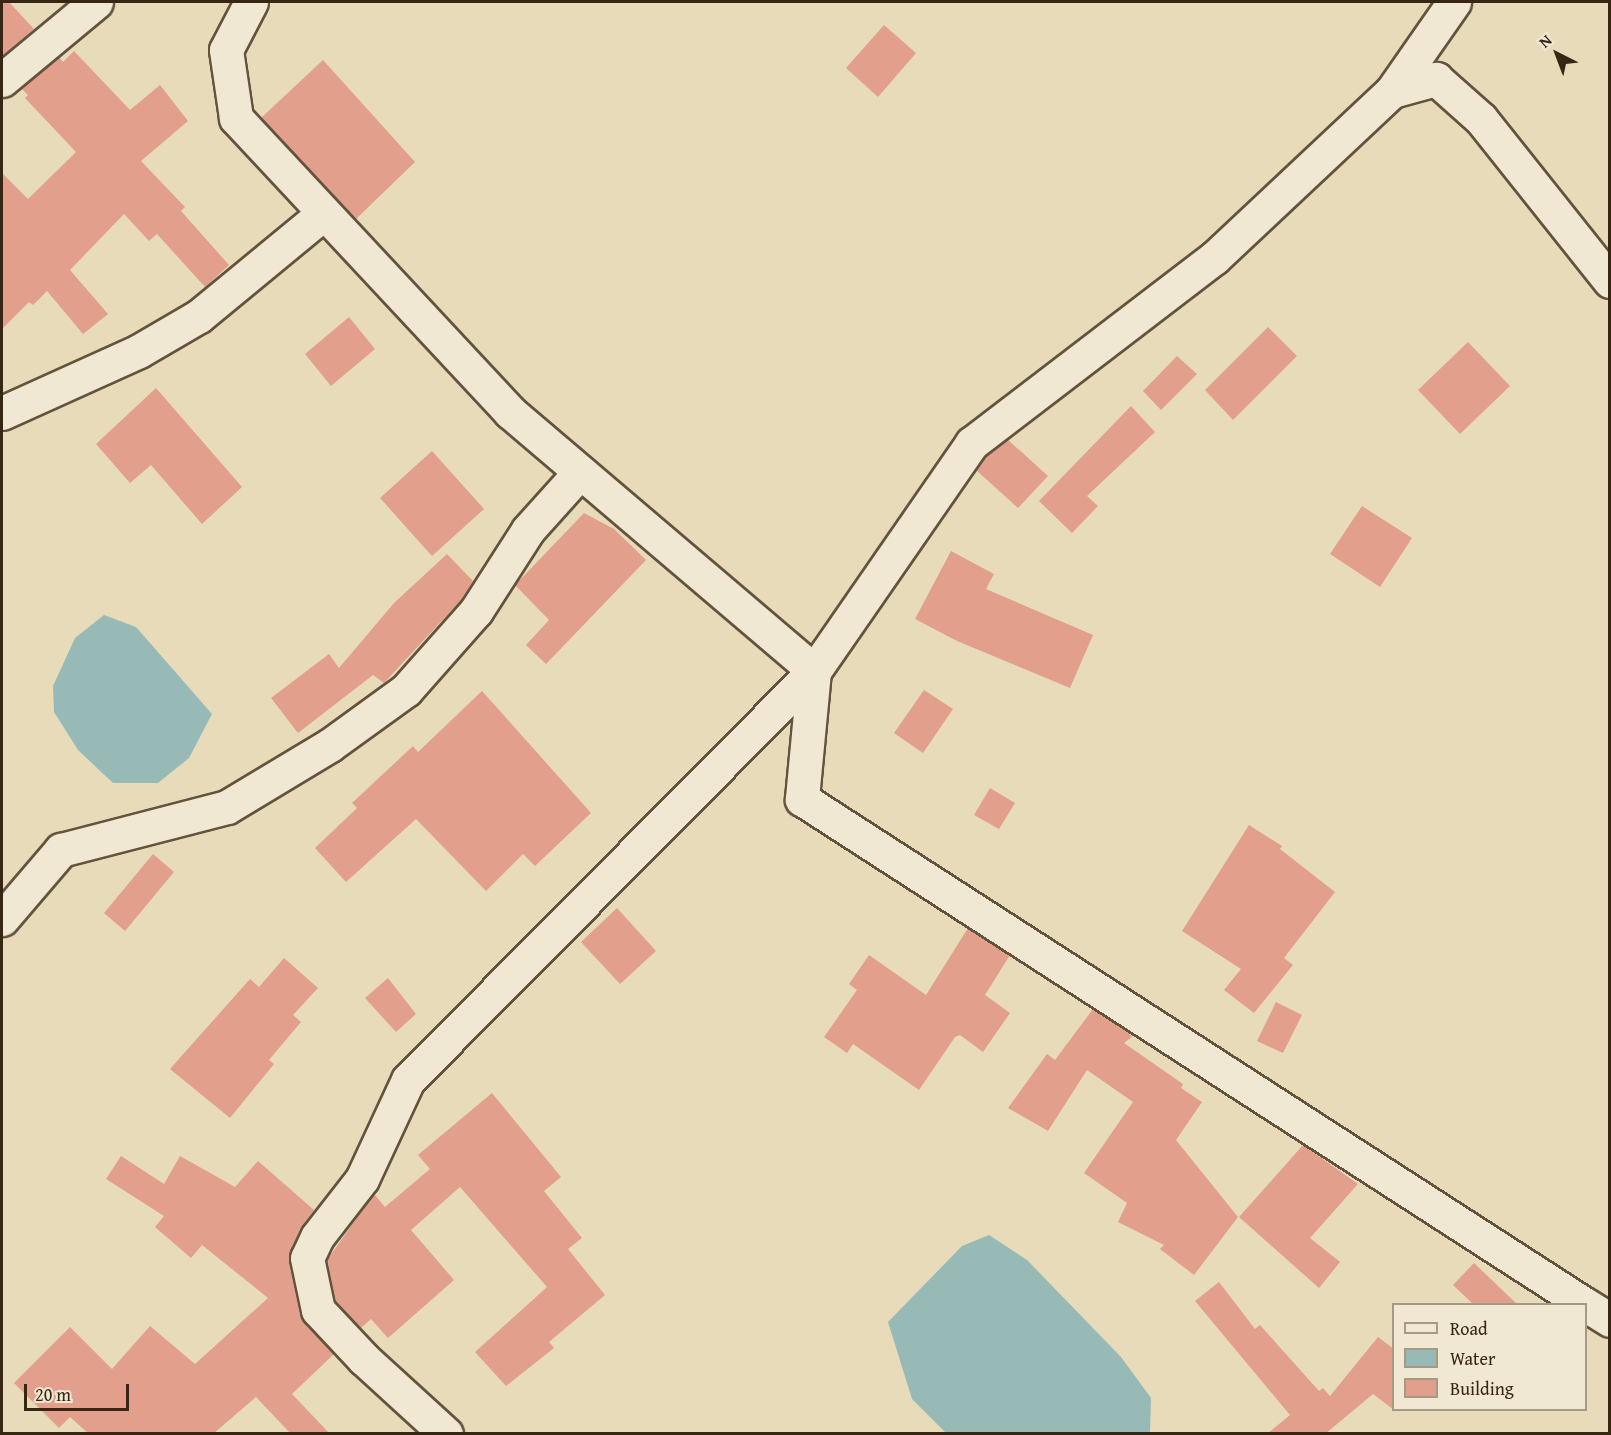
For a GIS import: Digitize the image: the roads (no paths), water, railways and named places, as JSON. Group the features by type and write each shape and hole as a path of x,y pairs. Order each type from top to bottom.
{"street":[{"path":"251,2 226,50 236,118 510,412 814,671"},
{"path":"446,1434 364,1359 318,1310 307,1258 317,1237 362,1179 408,1080 814,671 972,443 1214,258 1392,91 1454,2"},
{"path":"2,80 82,6"},
{"path":"1392,91 1436,79 1481,119 1610,281"},
{"path":"2,413 139,351 199,316 324,213"},
{"path":"2,920 61,850 227,807 330,744 406,690 476,611 528,530 580,472"},
{"path":"814,671 802,798 1582,1303"},
{"path":"1587,1306 1610,1320"}],"water":[{"path":"104,615 136,627 212,714 189,758 158,783 113,783 78,750 54,712 53,686 75,638"},
{"path":"989,1235 1027,1260 1121,1357 1151,1398 1150,1433 946,1433 912,1399 888,1322 962,1246"}]}
